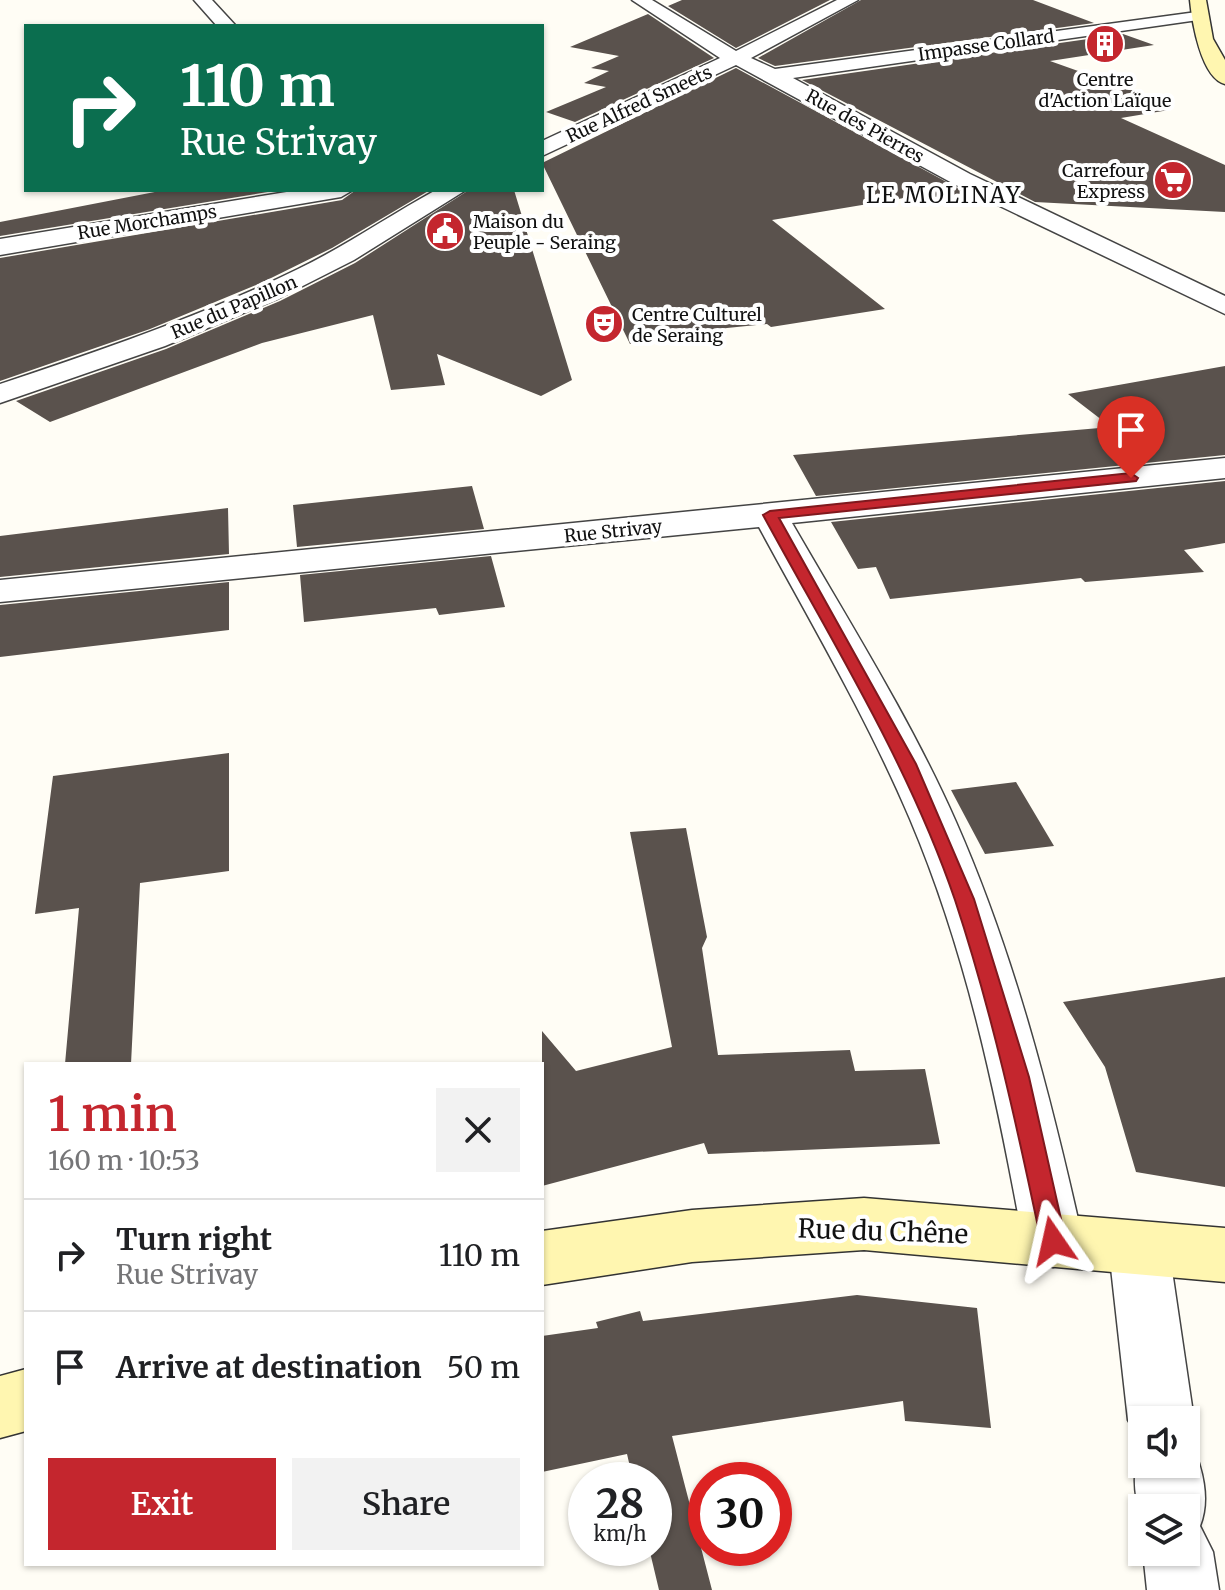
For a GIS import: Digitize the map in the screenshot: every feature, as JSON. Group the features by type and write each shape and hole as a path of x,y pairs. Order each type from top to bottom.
{"main road":[{"path":"1198,7 1208,49 1225,78"},
{"name":"Rue du Chêne","path":"544,1258 692,1236 864,1224 1225,1255"},
{"path":"0,1407 24,1401"}],"street":[{"path":"202,0 225,24"},
{"name":"Rue des Pierres","path":"640,0 716,49 773,75 962,179 1225,306"},
{"name":"Rue Alfred Smeets","path":"544,148 736,58 850,0"},
{"name":"Impasse Collard","path":"773,75 1198,7"},
{"name":"Rue Morchamps","path":"0,247 329,192"},
{"name":"Rue du Papillon","path":"0,394 151,342 276,290 338,259 451,192"},
{"name":"Rue Strivay","path":"0,591 1225,468"},
{"path":"770,515 907,764 964,899 1018,1077 1053,1241"},
{"path":"1139,1250 1159,1406"},
{"path":"1180,1566 1183,1590"}],"building":[{"path":"682,0 830,0 736,48 668,6"},
{"path":"861,0 1033,0 1094,23 775,66 758,58"},
{"path":"648,14 714,58 575,122 546,112 606,87 584,83 609,71 591,68 619,56 570,47"},
{"path":"1123,34 1154,45 1050,61 1140,93 1130,94 1169,110 1121,118 1225,165 1225,212 1035,202 802,80"},
{"path":"736,68 978,199 916,196 772,220 885,309 771,327 767,324 727,328 630,344 544,162"},
{"path":"155,192 268,192 0,236 0,222"},
{"path":"353,192 427,192 332,248 261,283 150,329 0,381 0,258 342,200"},
{"path":"466,192 515,192 572,380 541,396 437,354 445,385 391,390 373,315 262,343 50,422 16,401 166,349 280,301 355,263"},
{"path":"1225,366 1225,455 816,496 793,455 1111,427 1068,394"},
{"path":"1225,481 1225,543 1184,550 1204,572 1085,582 1081,578 890,599 876,567 858,569 831,522"},
{"path":"472,486 484,529 297,547 293,505"},
{"path":"228,508 229,554 0,577 0,536"},
{"path":"491,556 505,607 439,615 436,608 304,622 300,575"},
{"path":"229,582 229,630 0,657 0,605"},
{"path":"229,753 229,871 140,883 131,1062 65,1062 79,908 35,914 53,776"},
{"path":"1016,782 1054,846 985,854 951,790"},
{"path":"686,828 707,937 702,948 718,1055 850,1050 855,1071 925,1069 940,1144 708,1154 704,1143 544,1185 542,1031 576,1071 672,1047 630,832"},
{"path":"1225,977 1225,1187 1136,1172 1105,1067 1063,1002"},
{"path":"857,1295 977,1308 991,1428 905,1421 903,1401 672,1436 688,1498 688,1566 706,1566 712,1590 659,1590 653,1566 672,1566 672,1462 629,1462 627,1454 589,1462 568,1462 568,1466 544,1472 544,1336 598,1328 596,1322 640,1311 643,1321"}],"place":[{"name":"Centre d'Action Laïque","path":"1105,44"},
{"name":"Carrefour Express","path":"1173,180"},
{"name":"Maison du Peuple - Seraing","path":"445,231"},
{"name":"Centre Culturel de Seraing","path":"604,324"}],"district":[{"name":"LE MOLINAY","path":"944,195"}],"route":[{"path":"1053,1241 1018,1077 964,899 907,764 770,515 1131,478"}]}
